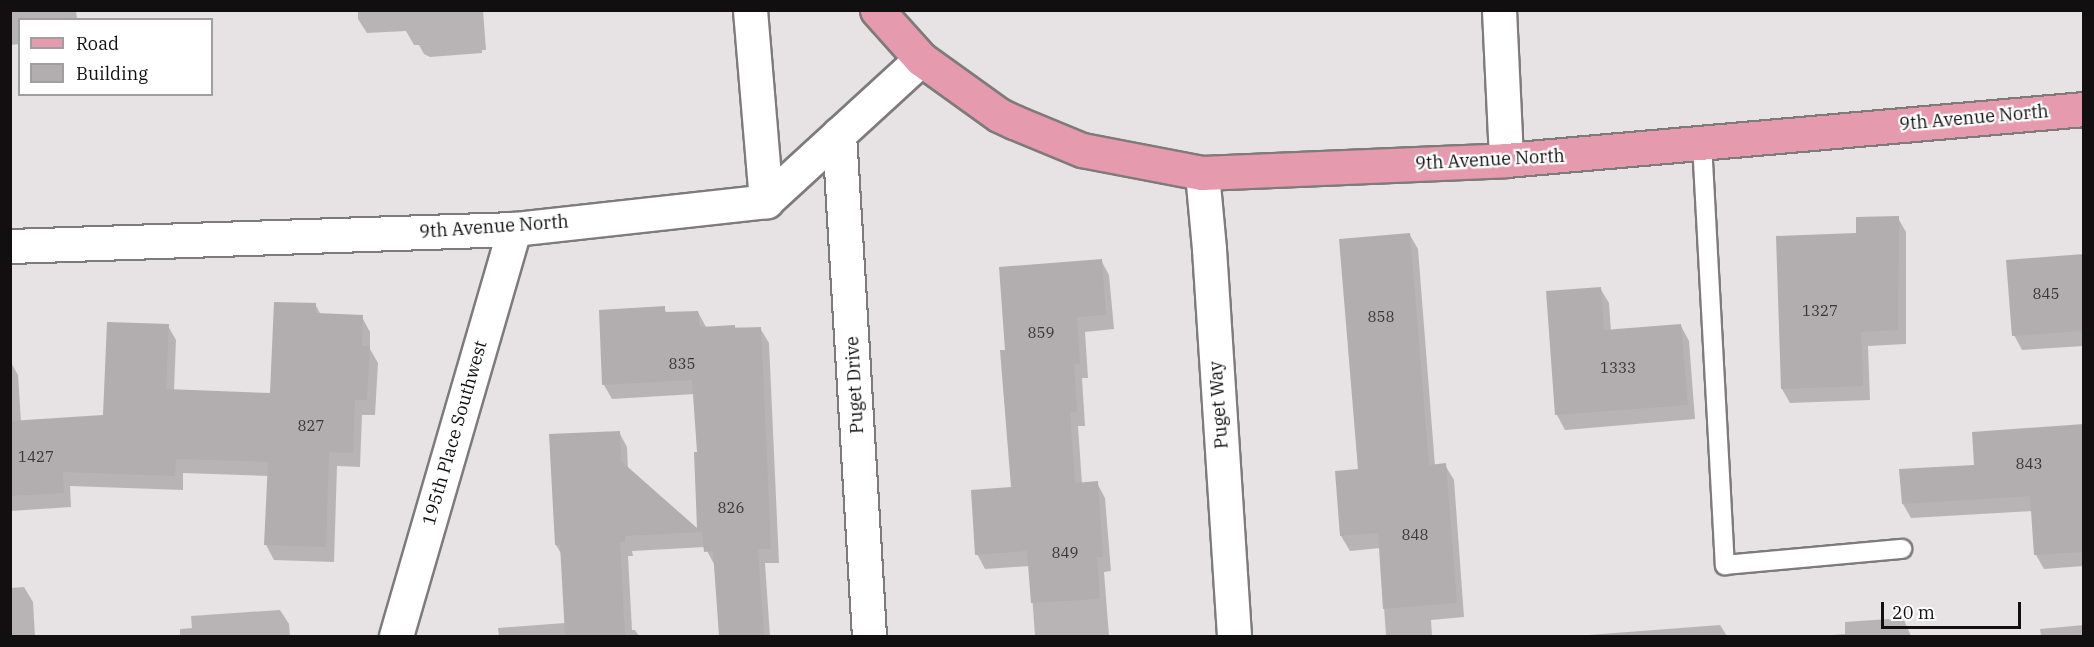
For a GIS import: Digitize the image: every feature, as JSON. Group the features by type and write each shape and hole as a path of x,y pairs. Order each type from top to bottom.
{"main road":[{"name":"9th Avenue North","path":"877,10 921,59 999,115 1083,150 1202,173 1506,160 2084,109"}],"street":[{"path":"750,10 766,201"},
{"path":"1499,10 1506,160"},
{"path":"766,201 921,59"},
{"name":"Puget Drive","path":"839,134 869,636"},
{"name":"Puget Way","path":"1202,173 1234,636"},
{"name":"9th Avenue North","path":"10,246 514,229 766,201"},
{"name":"195th Place Southwest","path":"396,636 514,229"}],"lane":[{"path":"1702,143 1725,565 1902,549"}],"building":[{"path":"1899,216 1898,330 1861,332 1863,386 1781,389 1776,236 1856,233 1856,217"},
{"path":"1410,233 1429,465 1446,463 1457,603 1383,609 1378,533 1340,536 1335,471 1358,469 1339,239"},
{"path":"2084,254 2084,331 2012,336 2006,260"},
{"path":"1102,259 1106,315 1077,317 1080,364 1074,364 1077,412 1070,412 1075,483 1098,481 1103,557 1097,557 1100,599 1031,603 1027,551 975,555 971,490 1011,487 1000,350 1005,350 999,267"},
{"path":"1601,287 1604,330 1681,324 1688,405 1555,415 1546,291"},
{"path":"274,302 316,303 316,313 363,315 362,346 370,346 367,400 355,400 353,453 329,452 326,547 264,545 268,462 176,459 175,476 63,472 64,493 10,496 10,421 103,415 107,322 169,324 166,389 270,393"},
{"path":"665,306 665,312 698,311 700,327 735,325 735,328 761,327 771,549 758,549 764,636 719,636 713,551 704,552 702,532 625,536 625,542 620,542 625,636 565,636 560,545 555,545 549,434 620,431 621,461 697,528 694,452 697,452 692,380 602,385 599,310"},
{"path":"2084,424 2084,552 2034,555 2030,496 1902,504 1899,469 1974,465 1972,432"}]}
